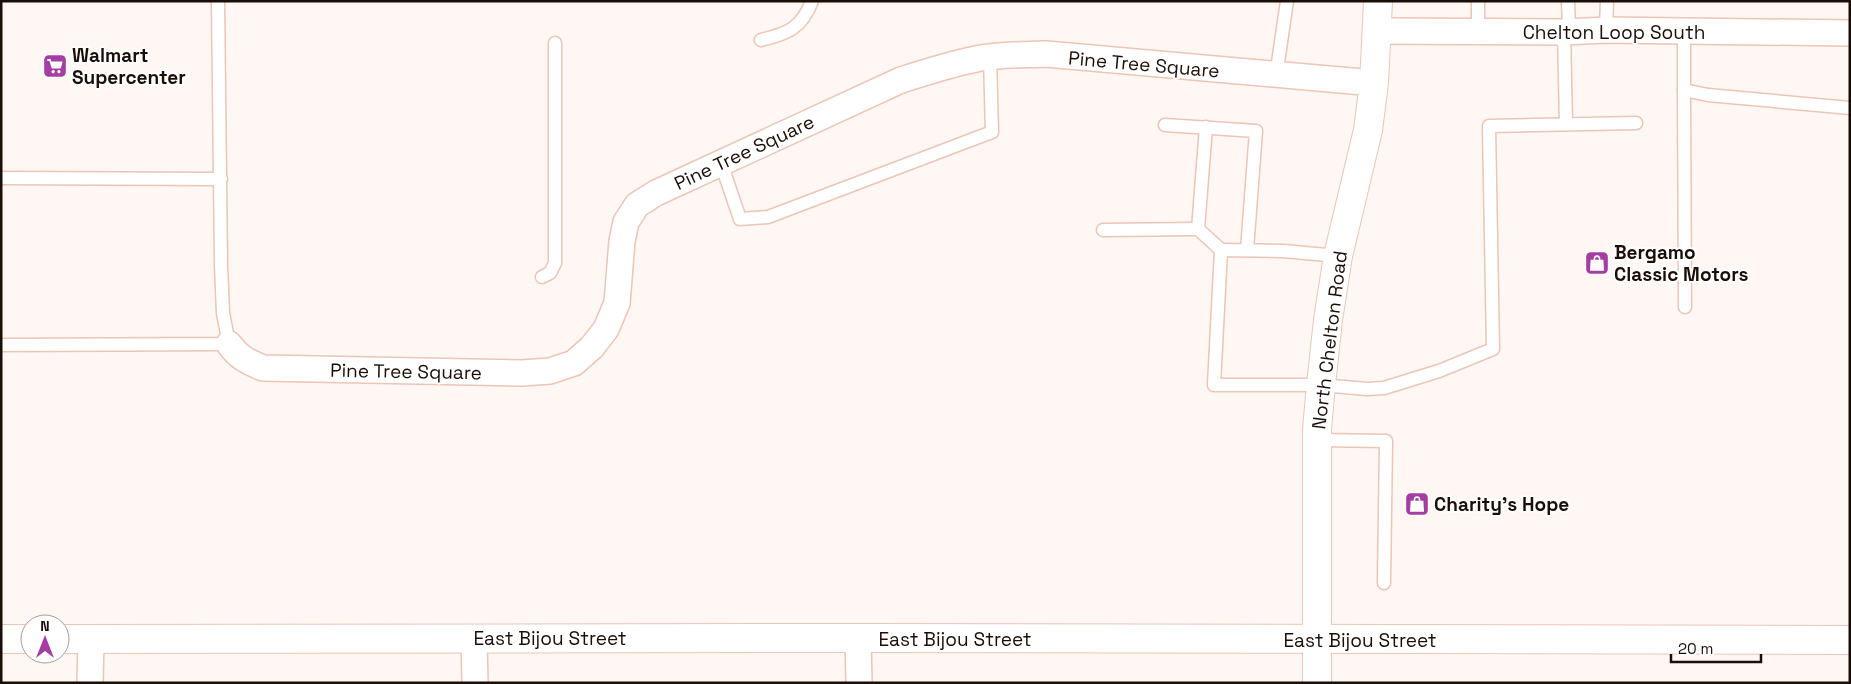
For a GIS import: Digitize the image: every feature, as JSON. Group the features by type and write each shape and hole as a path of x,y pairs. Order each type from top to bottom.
{"street":[{"name":"North Chelton Road","path":"1317,683 1317,440 1321,384 1338,256 1368,130 1374,83 1378,1"},
{"name":"Chelton Loop South","path":"1378,30 1850,33"},
{"name":"Pine Tree Square","path":"229,344 235,353 246,362 262,368 522,373 550,371 574,363 592,347 606,329 617,303 622,241 626,222 637,205 656,193 902,80 938,68 978,58 1046,54 1276,76 1374,83"},
{"path":"858,638 860,683"},
{"path":"1,639 20,639"},
{"name":"East Bijou Street","path":"70,639 1850,640"},
{"path":"90,683 91,639"},
{"path":"474,639 475,683"}],"lane":[{"path":"1,345 229,344 223,313 218,1"},
{"path":"761,40 780,36 796,27 807,15 812,1"},
{"path":"1276,76 1287,1"},
{"path":"1478,1 1478,31"},
{"path":"1566,124 1568,1"},
{"path":"1606,1 1606,30"},
{"path":"1684,32 1685,307"},
{"path":"542,277 550,273 555,263 555,44"},
{"path":"721,163 740,219 768,217 992,132 990,57"},
{"path":"1684,90 1708,95 1850,108"},
{"path":"1221,250 1214,384 1321,384 1384,388 1439,371 1493,349 1489,126 1636,122"},
{"path":"1165,125 1256,132 1247,250"},
{"path":"1198,229 1206,128"},
{"path":"1,178 221,179"},
{"path":"1103,230 1198,229 1221,250 1283,251 1338,256"},
{"path":"1317,440 1386,441 1384,583"}],"place":[{"name":"Walmart Supercenter","path":"55,66"},
{"name":"Bergamo Classic Motors","path":"1597,263"},
{"name":"Charity's Hope","path":"1417,504"}]}
